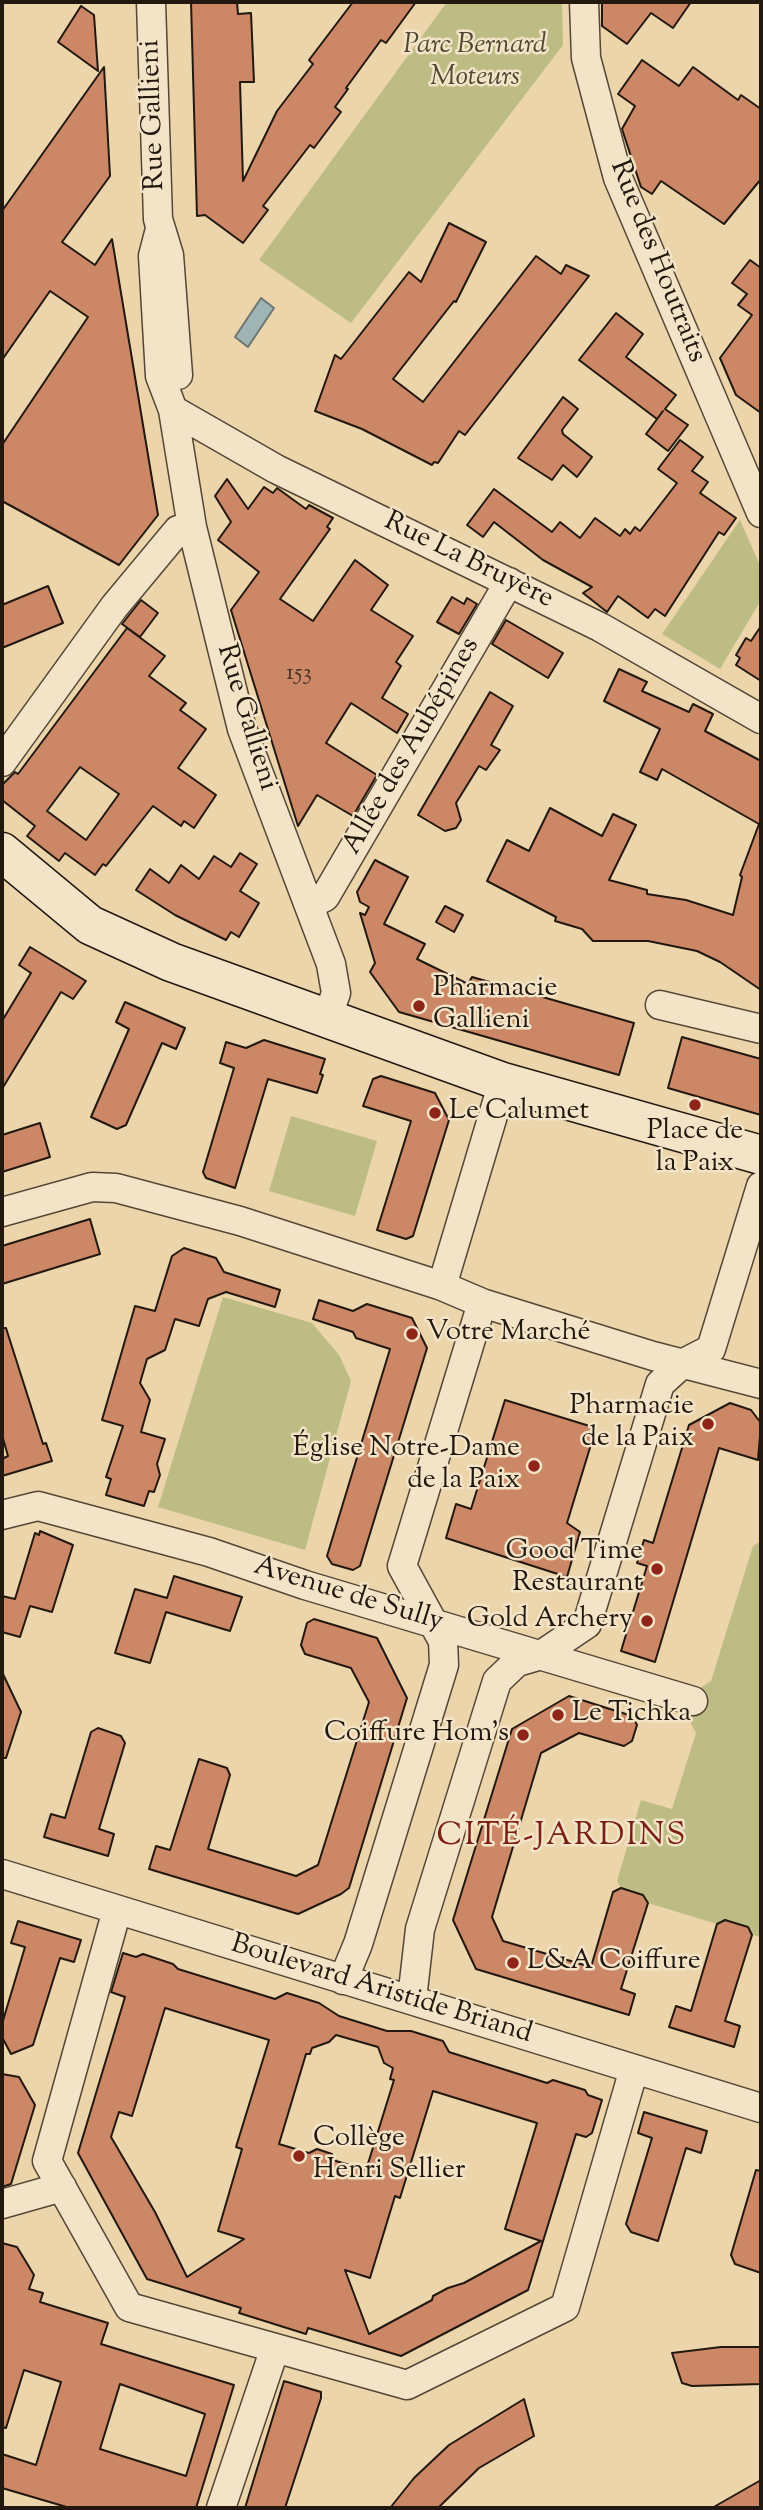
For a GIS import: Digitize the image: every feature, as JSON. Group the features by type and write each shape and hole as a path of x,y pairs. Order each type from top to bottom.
{"main road":[{"path":"2,852 90,925 171,962 503,1082 761,1155"}],"street":[{"name":"Rue Gallieni","path":"151,2 160,229 169,255 176,319 178,376 173,410 192,527 242,729 331,964 336,993 327,1018"},
{"name":"Rue des Houtraits","path":"584,2 586,58 618,178 761,513"},
{"name":"Rue La Bruyère","path":"173,410 276,469 600,627 761,719"},
{"path":"2,762 114,607 178,530 192,527"},
{"name":"Allée des Aubépines","path":"310,904 325,897 509,582"},
{"path":"660,1005 761,1029"},
{"path":"442,1286 503,1082"},
{"path":"412,1999 420,1929 496,1681 517,1662 541,1655 587,1624 660,1384 682,1364 712,1349 761,1186"},
{"path":"2,1212 92,1187 116,1188 240,1221 442,1286 482,1303 682,1364 761,1384"},
{"path":"342,1980 358,1944 444,1665 443,1641 402,1566 482,1303"},
{"name":"Avenue de Sully","path":"2,1515 38,1506 209,1552 305,1585 693,1701"},
{"name":"Boulevard Aristide Briand","path":"2,1874 761,2108"},
{"path":"117,1910 47,2161 129,2307 407,2385 565,2307 634,2069"},
{"path":"2,2204 62,2187"},
{"path":"220,2508 275,2348"}],"green space":[{"name":"Parc Bernard Moteurs","path":"447,2 562,2 563,45 351,323 259,260"},
{"path":"740,520 761,568 761,600 720,669 662,634"},
{"path":"291,1116 377,1141 355,1216 269,1191"},
{"path":"223,1297 312,1323 339,1355 351,1381 305,1550 158,1507"},
{"path":"761,1541 761,1937 752,1935 747,1927 725,1920 717,1924 648,1903 643,1895 621,1888 617,1881 641,1800 672,1809 696,1733 688,1718 697,1690 711,1681 753,1546"}],"shaded area":[{"path":"261,298 274,308 248,347 235,337"}],"building":[{"path":"191,2 237,2 238,14 251,13 254,82 240,82 243,181 277,111 313,64 309,60 353,2 416,2 386,43 381,40 346,88 348,89 335,107 341,112 314,148 310,145 263,206 268,210 243,243 205,215 197,216"},
{"path":"602,2 691,2 673,28 651,13 627,44 602,26"},
{"path":"81,6 94,15 98,71 58,42"},
{"path":"642,60 679,86 693,67 738,100 741,95 761,109 761,179 724,224 661,181 652,194 641,187 622,129 635,106 618,94"},
{"path":"104,67 110,176 62,242 95,265 112,239 158,515 119,565 2,501 2,445 88,317 50,291 2,360 2,211"},
{"path":"449,223 486,242 456,302 454,301 393,379 423,402 536,256 561,274 566,265 589,276 465,435 459,431 438,463 434,462 432,465 362,429 315,411 335,355 341,359 409,272 421,282"},
{"path":"750,260 761,268 761,413 736,395 720,358 752,315 738,305 747,294 732,283"},
{"path":"616,313 643,334 626,357 676,395 665,409 688,425 668,451 646,434 663,411 657,419 579,360"},
{"path":"563,397 578,409 562,430 563,434 592,457 577,477 563,465 552,480 518,458"},
{"path":"680,440 703,457 692,471 708,482 700,493 736,518 724,535 719,532 665,616 655,609 648,618 618,596 607,612 583,593 592,587 543,560 494,522 483,537 467,525 494,489 552,532 560,522 580,538 595,518 620,536 625,529 630,534 635,527 640,531 677,483 658,469"},
{"path":"227,479 248,509 264,487 273,493 277,488 306,509 309,505 333,518 327,527 330,529 280,599 313,621 355,560 388,585 371,610 413,636 396,662 401,666 382,698 408,714 397,733 351,703 326,743 377,775 353,816 317,795 298,826 231,610 259,572 218,540 231,522 215,496"},
{"path":"48,586 63,623 2,648 2,605"},
{"path":"452,597 464,604 467,598 477,604 459,634 437,622"},
{"path":"141,600 158,613 140,637 122,624"},
{"path":"506,620 563,653 548,678 492,644"},
{"path":"761,626 761,681 736,665 740,658 736,655 746,638 751,641"},
{"path":"127,628 165,656 149,676 186,703 180,710 206,729 178,768 216,795 194,828 184,821 181,826 153,806 106,866 103,864 95,875 65,853 59,861 27,836 35,826 2,800 2,785 15,772 18,774","holes":["80,767 119,794 86,840 47,811"]},
{"path":"619,669 647,682 642,691 689,712 693,704 713,714 705,731 761,761 761,990 720,962 697,951 648,941 593,941 582,929 555,921 556,917 487,881 507,840 529,851 550,808 602,836 613,814 636,825 609,880 647,890 647,894 686,900 733,915 742,877 740,875 759,824 662,769 657,780 640,772 660,729 604,701"},
{"path":"490,692 513,706 491,745 500,750 486,770 479,766 456,803 461,820 456,828 445,831 418,815"},
{"path":"240,853 257,864 240,891 259,903 239,937 231,932 226,940 175,915 136,890 150,869 169,883 181,865 199,879 214,856 231,867"},
{"path":"375,860 408,877 384,924 425,944 417,959 468,984 472,977 634,1023 619,1075 399,1012 370,972 375,963 360,913 365,915 369,907 360,902 357,892"},
{"path":"445,906 463,915 454,932 436,922"},
{"path":"30,947 86,981 73,999 61,992 2,1089 2,1021 31,973 19,965"},
{"path":"125,1002 185,1028 176,1049 162,1043 126,1125 117,1129 91,1117 129,1029 116,1022"},
{"path":"682,1037 761,1059 761,1115 668,1088"},
{"path":"264,1040 325,1059 320,1074 323,1075 317,1093 268,1079 235,1188 206,1178 203,1172 234,1068 220,1063 226,1042 246,1048"},
{"path":"381,1076 435,1093 449,1120 413,1236 406,1239 377,1230 411,1121 363,1106 373,1079"},
{"path":"40,1123 50,1157 2,1172 2,1135"},
{"path":"90,1219 100,1254 2,1284 2,1246"},
{"path":"184,1248 216,1258 224,1272 280,1290 275,1307 226,1292 208,1299 199,1326 175,1319 165,1350 147,1359 140,1383 150,1400 141,1432 165,1439 157,1464 160,1475 154,1492 149,1491 144,1506 106,1495 111,1479 106,1477 123,1426 102,1420 135,1306 155,1311 172,1256"},
{"path":"319,1300 353,1311 367,1304 412,1318 427,1348 360,1566 353,1570 332,1564 327,1556 390,1349 356,1338 353,1332 313,1319"},
{"path":"2,1328 6,1328 43,1444 46,1443 52,1461 2,1476 2,1459 8,1456 2,1435"},
{"name":"Église Notre-Dame de la Paix","path":"505,1400 596,1428 567,1523 580,1532 567,1577 446,1538 456,1504 471,1509"},
{"path":"730,1403 751,1410 761,1423 758,1460 719,1448 655,1662 621,1651 647,1566 637,1563 644,1540 653,1543 689,1425"},
{"path":"40,1531 73,1545 52,1612 30,1606 20,1637 2,1632 2,1596 15,1599 35,1533 39,1535"},
{"path":"174,1576 242,1597 230,1631 166,1612 150,1663 115,1653 135,1589 167,1598"},
{"path":"314,1619 377,1638 407,1698 349,1888 298,1914 149,1869 156,1846 170,1850 199,1759 227,1768 230,1775 208,1849 296,1876 318,1865 369,1702 351,1668 305,1654 301,1645 307,1623"},
{"path":"2,1672 21,1712 6,1758 2,1758"},
{"path":"569,1696 632,1716 637,1725 632,1741 624,1746 579,1733 541,1753 492,1917 503,1941 591,1967 613,1892 621,1888 643,1895 648,1903 621,1989 635,1994 629,2015 476,1969 453,1920 512,1729"},
{"path":"98,1728 121,1736 125,1743 99,1829 114,1834 108,1856 44,1837 51,1814 65,1818 91,1732"},
{"path":"725,1920 748,1927 752,1935 725,2021 740,2026 734,2047 669,2027 676,2006 691,2011 717,1924"},
{"path":"18,1921 81,1940 74,1962 60,1958 33,2045 11,2054 2,2037 2,2024 25,1947 11,1943"},
{"name":"Collège Henri Sellier","path":"123,1953 136,1957 143,1954 173,1964 178,1969 275,1999 287,1993 319,2003 339,2016 387,2031 411,2031 443,2041 449,2052 547,2083 553,2080 585,2090 588,2095 602,2100 592,2133 586,2137 576,2134 528,2290 401,2356 308,2328 306,2334 239,2313 241,2308 147,2279 78,2153 125,1997 111,1992","holes":["165,2008 269,2040 236,2147 242,2149 218,2231 244,2239 187,2277 155,2212 111,2137 119,2112 132,2116","336,2035 378,2047 384,2063 393,2068 390,2079 394,2080 366,2170 336,2161 332,2154 317,2149 309,2153 279,2144 306,2054 310,2054 312,2048 329,2042","433,2091 537,2123 505,2229 541,2241 464,2283 433,2296 432,2300 369,2334 345,2270 370,2278 395,2196 400,2198"]},
{"path":"2,2074 19,2077 35,2105 11,2184 2,2187"},
{"path":"644,2112 707,2131 701,2153 686,2148 658,2241 631,2232 626,2224 652,2138 638,2133"},
{"path":"756,2170 761,2171 761,2273 735,2264 731,2255"},
{"path":"2,2243 17,2247 34,2275 29,2289 43,2293 40,2302 108,2323 101,2344 234,2385 196,2508 70,2508 2,2488 2,2454 36,2465 61,2382 24,2370 6,2428 2,2427","holes":["120,2384 205,2414 186,2476 100,2449"]},
{"path":"721,2347 761,2347 761,2384 692,2386 682,2383 672,2353"},
{"path":"284,2381 321,2392 321,2398 285,2508 245,2508"},
{"path":"524,2399 534,2436 479,2468 438,2508 390,2508 414,2478 449,2445"},
{"path":"761,2480 761,2508 712,2508"}],"place":[{"name":"Pharmacie Gallieni","path":"419,1006"},
{"name":"Place de la Paix","path":"695,1105"},
{"name":"Le Calumet","path":"435,1113"},
{"name":"Votre Marché","path":"412,1334"},
{"name":"Pharmacie de la Paix","path":"708,1424"},
{"name":"Église Notre-Dame de la Paix","path":"534,1466"},
{"name":"Good Time Restaurant","path":"657,1569"},
{"name":"Gold Archery","path":"647,1621"},
{"name":"Le Tichka","path":"558,1715"},
{"name":"Coiffure Hom's","path":"523,1735"},
{"name":"L&A Coiffure","path":"513,1963"},
{"name":"Collège Henri Sellier","path":"299,2156"}],"district":[{"name":"CITÉ-JARDINS","path":"562,1839"}]}
